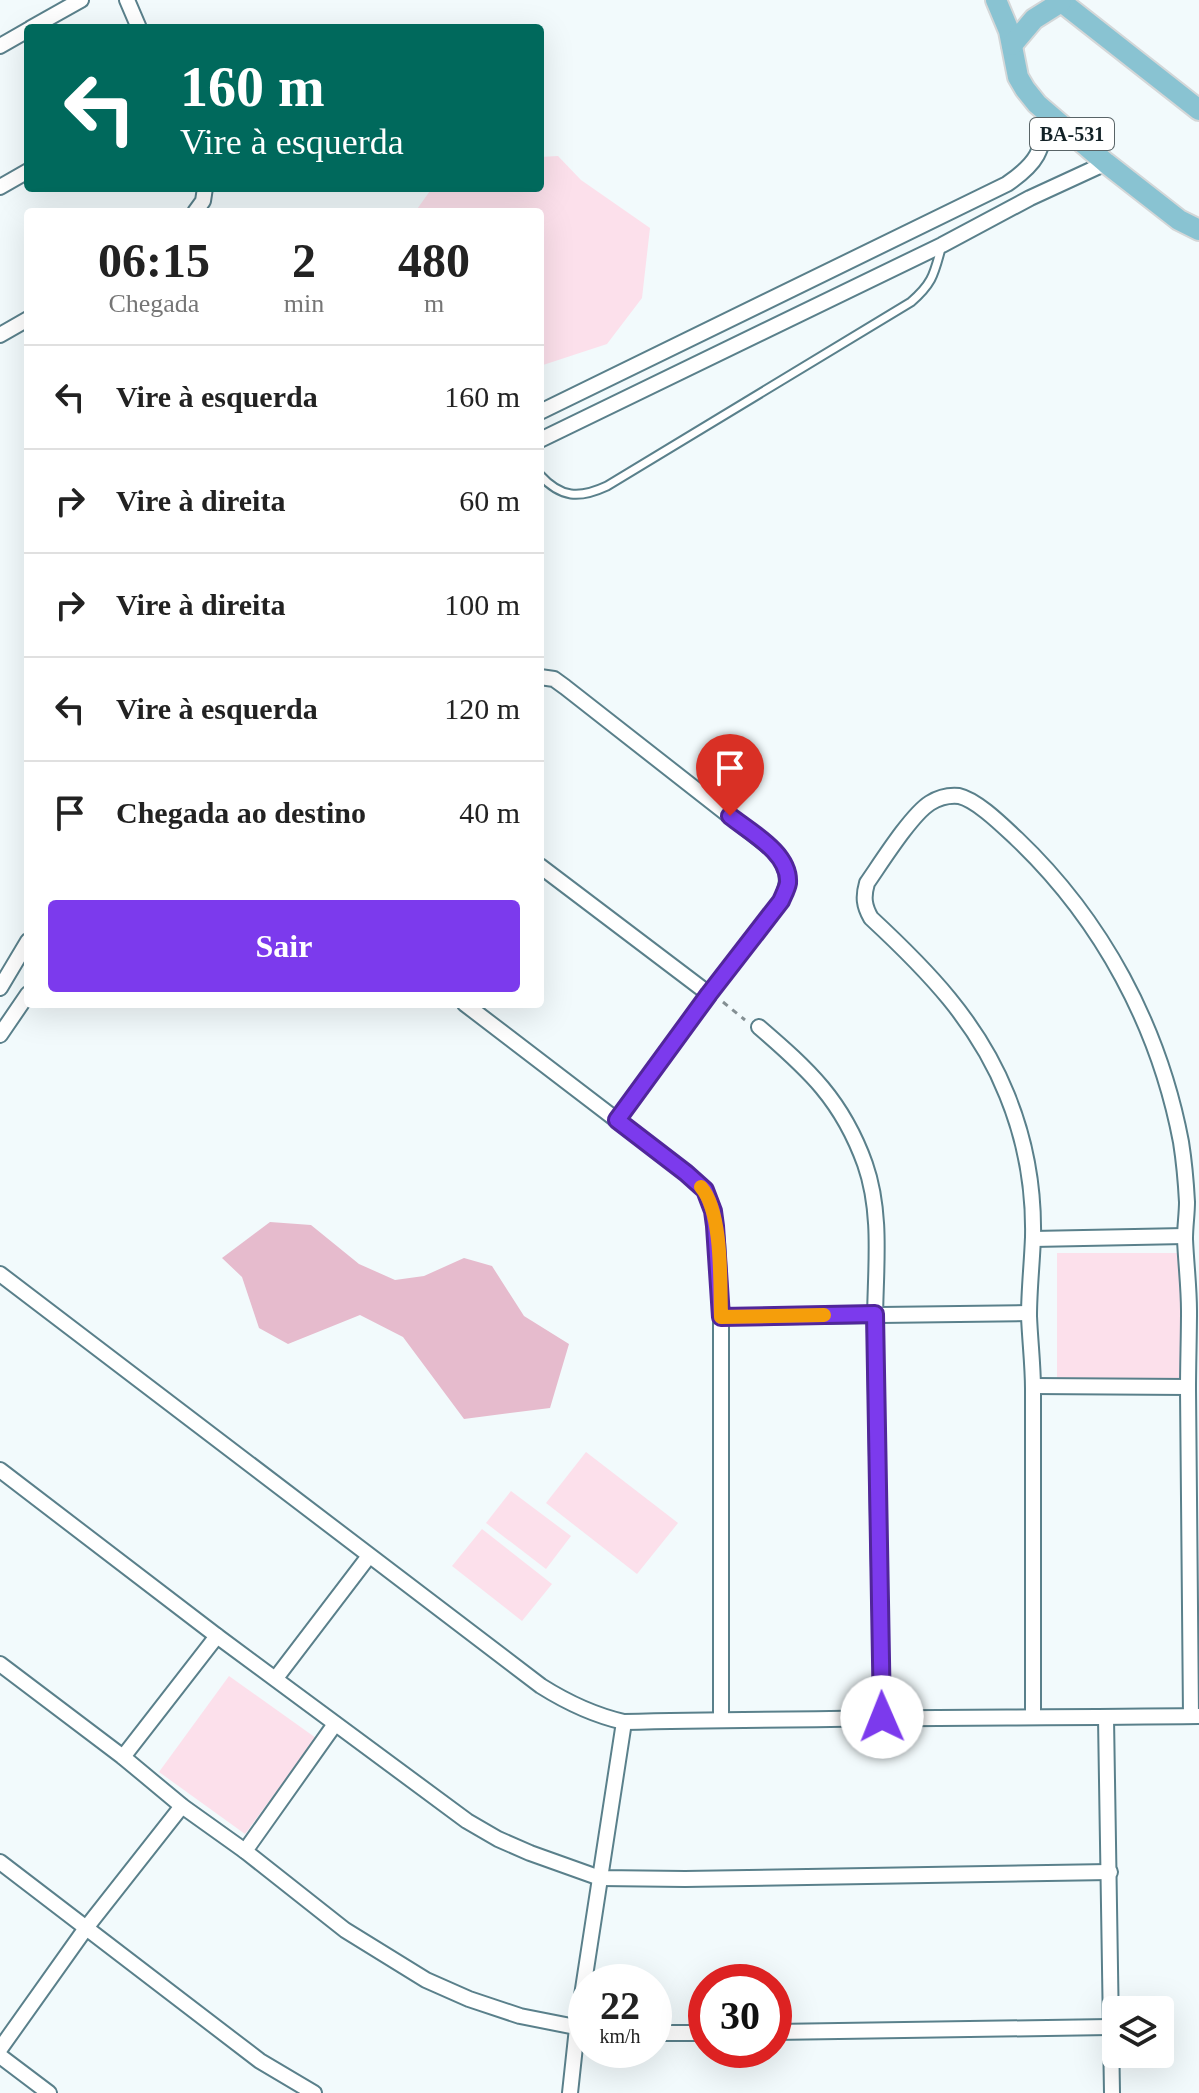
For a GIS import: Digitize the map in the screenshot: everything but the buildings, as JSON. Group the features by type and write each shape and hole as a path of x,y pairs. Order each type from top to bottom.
{"main road":[{"name":"BA-531","path":"996,0 1009,31 1018,77 1025,89 1048,115 1106,163 1179,220 1199,230"},
{"path":"1012,45 1034,19 1061,1 1199,110"}],"street":[{"path":"39,24 81,0"},
{"path":"127,0 137,24"},
{"path":"0,46 24,32"},
{"path":"544,410 1007,184 1023,173 1040,152 1048,115"},
{"path":"544,438 1106,163"},
{"path":"0,187 24,173"},
{"path":"992,190 1004,213"},
{"path":"0,335 24,321"},
{"path":"544,678 554,679 565,687 777,853 786,868 788,884 781,901 617,1120"},
{"path":"0,1274 541,1686 598,1716 624,1722 1195,1716 1188,1387 1194,1310 1185,1236 1187,1202 1181,1144 1171,1098 1158,1056 1126,982 1101,939 1040,861 973,802 958,796 942,797 928,804 867,883 863,895 871,918 927,971 958,1009 993,1065 1007,1095 1029,1174 1033,1215 1029,1313 1033,1386 1033,1717"},
{"path":"544,869 709,994"},
{"path":"0,988 24,948"},
{"path":"0,1035 24,1000"},
{"path":"470,1008 686,1173 705,1190 713,1211 721,1317 721,1720"},
{"path":"759,1027 805,1066 828,1093 851,1129 866,1167 874,1200 882,1717"},
{"path":"1033,1239 1185,1236"},
{"path":"721,1317 1029,1313"},
{"path":"1033,1386 1188,1387"},
{"path":"0,1470 467,1821 530,1853 600,1878 1110,1872"},
{"path":"276,1678 369,1556"},
{"path":"123,1757 217,1636"},
{"path":"0,1664 345,1930 426,1980 469,1999 520,2016 568,2026"},
{"path":"1106,1718 1110,1996"},
{"path":"590,1964 624,1722"},
{"path":"245,1851 335,1724"},
{"path":"0,2049 86,1928 182,1806"},
{"path":"0,1862 260,2061 314,2093"},
{"path":"792,2032 1102,2027"},
{"path":"0,2056 49,2093"},
{"path":"570,2093 575,2068"},
{"path":"1111,2068 1112,2093"}],"lane":[{"path":"544,479 555,490 579,495 607,486 911,302 926,289 934,275 942,245"}],"path":[{"path":"709,994 748,1023 759,1027"}],"shaded area":[{"path":"558,156 581,180 650,228 642,298 607,344 544,365 544,208 418,208 429,192 544,192 544,157"},
{"path":"270,1222 311,1225 359,1264 395,1280 424,1276 464,1258 492,1266 524,1316 569,1344 550,1408 464,1419 403,1337 360,1315 288,1344 259,1328 242,1277 222,1258"},
{"path":"1057,1253 1186,1253 1188,1380 1057,1380"},
{"path":"586,1452 678,1523 637,1574 546,1503"},
{"path":"511,1491 571,1536 546,1569 486,1523"},
{"path":"482,1529 552,1584 522,1621 452,1566"},
{"path":"229,1676 316,1738 245,1834 159,1772"}],"slow traffic":[{"path":"701,1187 713,1211 721,1317 824,1315"}],"route":[{"path":"730,816 777,853 786,868 788,884 781,901 617,1120 705,1190 715,1226 721,1317 875,1314 882,1717"}]}
